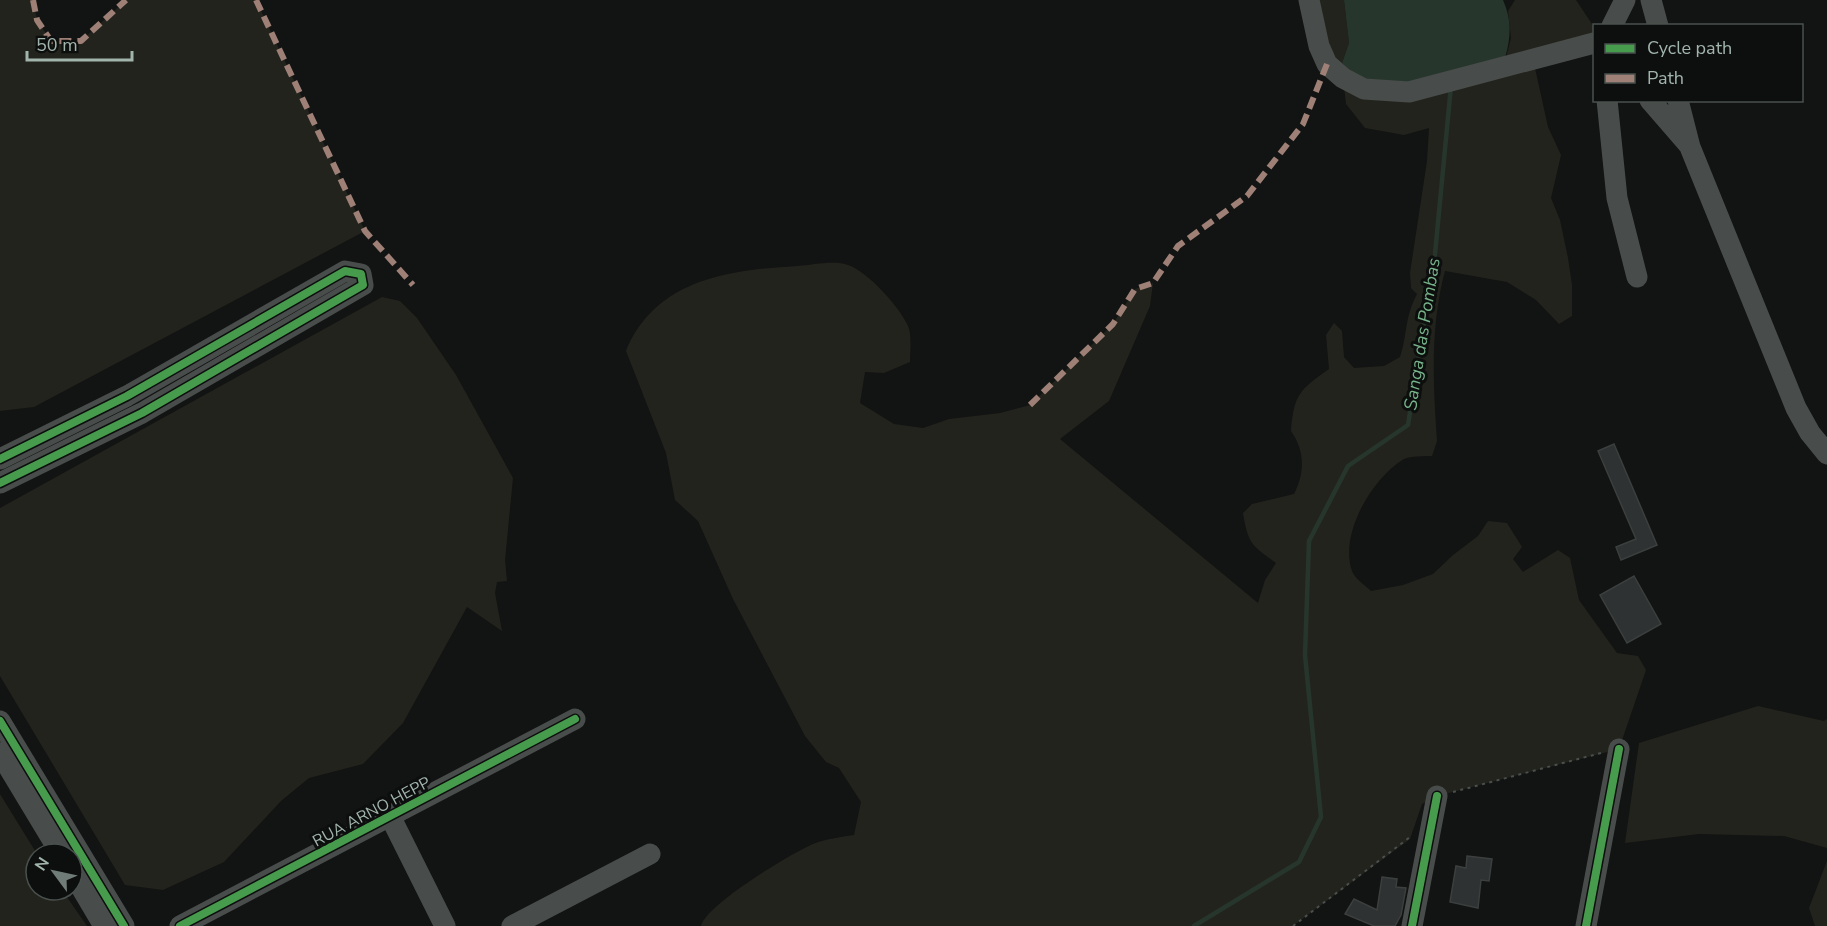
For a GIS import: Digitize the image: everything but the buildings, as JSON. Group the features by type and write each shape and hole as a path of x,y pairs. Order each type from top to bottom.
{"street":[{"path":"1309,0 1319,46 1327,64 1343,78 1364,89 1410,92 1593,43"},
{"path":"1613,24 1625,0"},
{"path":"1651,0 1657,24"},
{"path":"1607,102 1617,198 1637,277"},
{"path":"1652,102 1673,130 1690,147"},
{"path":"1679,102 1690,147 1796,408 1810,433 1827,454"},
{"path":"0,459 127,396 345,271 361,274 363,285 353,291 142,413 0,483"},
{"name":"RUA ARNO HEPP","path":"180,926 575,719"},
{"path":"0,721 124,926"},
{"path":"1586,926 1619,749"},
{"path":"0,753 54,842"},
{"path":"1412,926 1437,796"},
{"path":"390,816 445,926"},
{"path":"512,926 650,854"},
{"path":"84,892 104,926"}],"shaded area":[{"path":"0,0 33,0 37,20 51,41 81,41 126,0 256,0 365,231 34,407 0,411"},
{"path":"1309,0 1344,0 1349,43 1342,63 1327,64"},
{"path":"1344,0 1503,0 1510,29 1505,58 1423,82 1389,85 1368,82 1356,76 1342,63 1349,43"},
{"path":"1515,0 1576,0 1593,26 1593,43 1533,59 1548,127 1561,155 1551,198 1560,220 1568,258 1572,285 1572,316 1559,324 1536,300 1507,282 1445,271 1435,334 1434,377 1437,441 1432,456 1404,459 1381,479 1361,508 1354,524 1349,556 1353,574 1371,591 1403,585 1433,574 1478,536 1488,521 1507,523 1522,547 1513,559 1523,572 1558,550 1570,558 1579,600 1617,653 1638,656 1646,670 1619,749 1437,796 1422,804 1410,839 1293,926 701,926 706,917 733,893 786,858 818,842 854,835 861,802 839,768 826,762 805,736 733,599 698,521 675,500 666,453 626,351 639,327 656,308 675,294 697,283 746,271 823,263 848,265 865,275 890,300 908,326 911,344 910,362 884,373 865,372 860,403 894,424 923,428 949,419 1000,413 1030,405 1113,324 1135,289 1153,283 1150,306 1109,401 1060,439 1258,603 1265,580 1276,563 1252,542 1243,513 1252,504 1294,494 1298,486 1302,462 1299,446 1291,431 1294,409 1296,401 1305,388 1329,369 1326,335 1334,323 1342,331 1344,357 1354,368 1384,366 1400,357 1408,318 1417,294 1411,288 1410,273 1427,161 1429,128 1404,135 1365,128 1346,104 1343,78 1506,58 1511,38 1508,11"},
{"path":"382,297 400,301 417,318 456,375 513,478 505,560 507,581 497,582 495,593 502,631 467,607 403,723 363,764 309,778 281,801 224,862 163,890 125,885 0,676 0,508"},
{"path":"1758,706 1824,721 1827,719 1827,848 1784,836 1699,834 1625,843 1639,743"},
{"path":"0,794 30,842 24,842 24,902 70,902 87,926 0,926"},
{"path":"1827,861 1827,926 1815,926 1809,908"}],"waterway":[{"name":"Sanga das Pombas","path":"1194,926 1299,862 1321,817 1305,655 1309,541 1348,466 1408,425 1435,254 1451,86"}],"marked path":[{"path":"33,0 37,20 51,41 81,41 126,0"},
{"path":"256,0 365,231 413,285"},
{"path":"1030,405 1113,324 1135,289 1153,283 1178,246 1247,196 1303,124 1327,64"}],"cycle path":[{"path":"0,459 127,396 345,271 361,274 363,285 142,413 0,483"},
{"path":"180,926 575,719"},
{"path":"0,721 124,926"},
{"path":"1586,926 1619,749"},
{"path":"1412,926 1437,796"}]}
